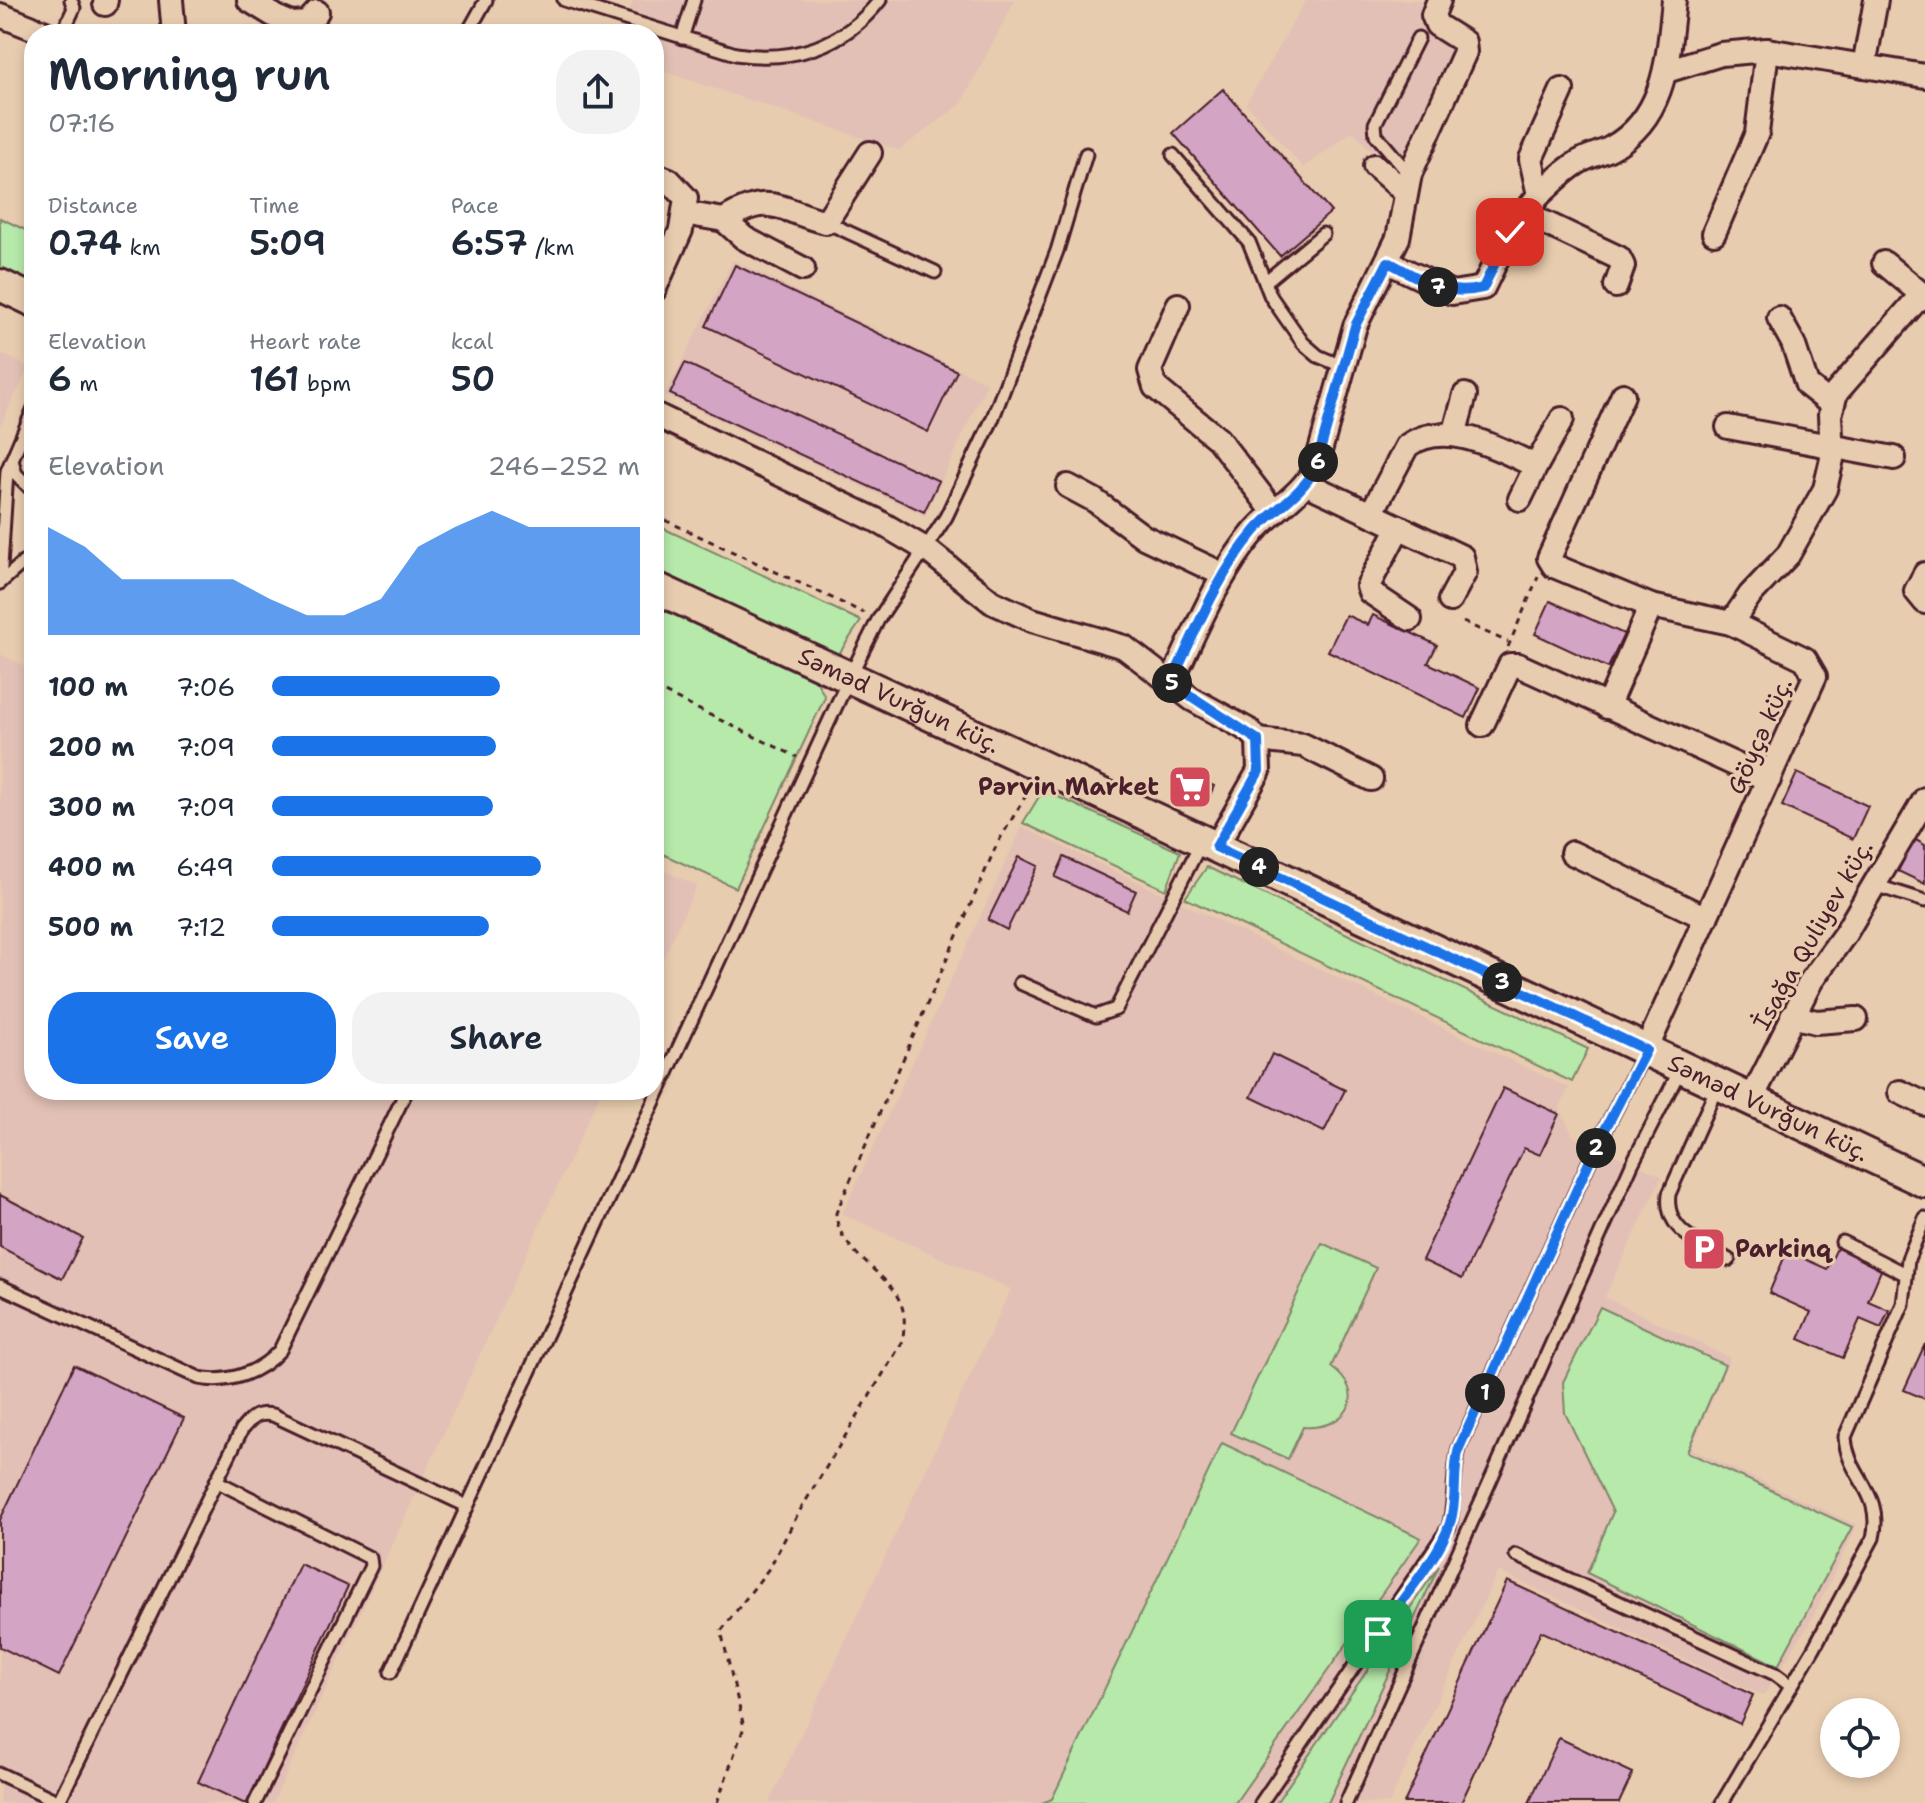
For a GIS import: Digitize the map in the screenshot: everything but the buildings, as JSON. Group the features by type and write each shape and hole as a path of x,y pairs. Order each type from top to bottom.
{"main road":[{"path":"0,285 24,296"},
{"name":"Səməd Vurğun küç.","path":"664,592 1209,843 1925,1182"}],"street":[{"path":"171,0 173,24"},
{"path":"249,0 292,24 307,23 317,12"},
{"path":"1171,683 1224,575 1256,530 1307,484 1324,446 1363,306 1388,262 1403,220 1408,184 1465,52 1464,42 1437,25 1433,15 1439,0"},
{"path":"1388,262 1452,293 1483,288 1510,232 1532,204 1576,163 1613,147 1639,124 1658,99 1666,71 1674,0"},
{"path":"1864,66 1876,0"},
{"path":"0,15 24,24"},
{"path":"1666,71 1721,54 1767,50 1925,76"},
{"path":"1714,233 1757,133 1767,50"},
{"path":"1532,204 1531,159 1562,90"},
{"path":"724,220 750,204 764,204 826,222 870,153"},
{"path":"1375,166 1408,184"},
{"path":"664,179 682,189 686,198 681,230 664,268"},
{"path":"1532,204 1619,258 1623,266 1616,286"},
{"path":"684,213 724,220 744,238 803,269"},
{"path":"1623,395 1550,549 1549,558 1554,566 1651,606 1731,623 1750,595 1788,555 1825,489 1834,446 1831,404 1915,302 1925,298 1884,263"},
{"path":"1178,305 1150,370 1150,379 1155,387 1218,439 1274,512"},
{"path":"1779,318 1793,343 1807,385 1831,404"},
{"path":"1454,435 1465,395"},
{"path":"664,419 876,520 927,550 992,602 1032,620 1124,647 1171,683 1258,740 1303,745 1371,779"},
{"path":"1520,499 1562,419"},
{"path":"1728,427 1894,458"},
{"path":"1371,514 1407,446 1416,439 1454,435 1475,440 1536,466"},
{"path":"1307,484 1462,557 1465,572 1450,600"},
{"path":"1068,486 1094,500 1144,537 1224,575"},
{"path":"1399,527 1368,586 1370,592 1410,619"},
{"path":"1925,574 1916,591 1925,602"},
{"path":"1607,707 1651,606"},
{"name":"Göyçə küç.","path":"1646,1050 1815,676 1812,667 1796,653 1731,623"},
{"path":"1482,725 1509,654 1607,707 1769,780"},
{"path":"1209,843 1259,771 1258,740"},
{"name":"İsağa Quliyev küç.","path":"1751,1100 1811,981 1845,934 1923,806"},
{"path":"1572,853 1706,918"},
{"path":"1792,1016 1816,1022 1856,1019"},
{"path":"1900,1092 1925,1104"}],"lane":[{"path":"67,24 74,8 71,0"},
{"path":"473,24 486,0"},
{"path":"564,0 639,24"},
{"path":"682,38 694,0"},
{"path":"664,32 751,56 793,55 849,33 880,0"},
{"path":"1408,184 1376,135 1375,124 1418,38"},
{"path":"664,1079 850,676 878,620 927,550 992,420 1057,251 1086,154"},
{"path":"1173,155 1249,242 1271,297 1303,343 1318,356 1344,368"},
{"path":"826,222 935,272"},
{"path":"1265,282 1323,234"},
{"path":"0,583 11,455 24,428"},
{"path":"11,455 16,474 24,482"},
{"path":"0,583 24,562"},
{"path":"1020,983 1096,1016 1116,1009 1209,843"},
{"path":"1873,885 1925,901"},
{"path":"1261,1803 1449,1527 1455,1506 1454,1467 1459,1448 1596,1147 1646,1050"},
{"path":"1346,1803 1632,1164 1681,1067"},
{"path":"1718,1084 1669,1194 1667,1206 1673,1225 1681,1232 1729,1260"},
{"path":"0,1286 199,1378 220,1382 267,1364 280,1350 402,1100"},
{"path":"391,1672 654,1100"},
{"path":"1722,1803 1873,1538 1877,1523 1875,1503 1845,1449 1845,1437 1903,1304 1905,1274 1912,1247 1925,1218"},
{"path":"1842,1242 1905,1274"},
{"path":"0,1774 59,1803 242,1429 261,1413 467,1506"},
{"path":"216,1481 370,1558 371,1566 255,1803"},
{"path":"1516,1555 1775,1674 1791,1686"}],"path":[{"path":"664,520 878,620"},
{"path":"1463,622 1509,654 1533,582 1554,566"},
{"path":"664,693 797,757"},
{"path":"717,1803 744,1727 721,1631 770,1567 799,1512 903,1341 904,1316 898,1298 844,1240 837,1227 836,1213 997,844 1043,766"}],"shaded area":[{"path":"634,0 1015,0 961,104 899,150 664,72 664,24 623,24"},
{"path":"1306,0 1430,0 1418,22 1457,46 1408,162 1395,178 1353,131 1304,168 1246,104"},
{"path":"733,260 987,383 925,516 665,395"},
{"path":"0,353 24,365 24,377 0,426"},
{"path":"0,654 24,666 24,1100 597,1100 273,1803 0,1803"},
{"path":"1022,827 1569,1088 1560,1108 1573,1136 1662,1176 1605,1297 1730,1358 1691,1449 1857,1525 1811,1621 1763,1696 1498,1571 1389,1803 769,1803 1011,1289 842,1214"},
{"path":"664,871 697,886 664,957"}],"green space":[{"path":"0,218 24,229 24,281 0,270"},
{"path":"664,529 861,621 838,655 664,577"},
{"path":"664,610 815,678 825,697 736,888 664,855"},
{"path":"1043,790 1180,852 1166,890 1023,823"},
{"path":"1207,867 1588,1049 1572,1082 1185,898"},
{"path":"1322,1243 1376,1268 1331,1367 1349,1389 1351,1400 1347,1409 1330,1423 1303,1427 1288,1459 1231,1433"},
{"path":"1600,1307 1725,1365 1687,1452 1852,1527 1778,1666 1587,1573 1613,1512 1565,1413 1563,1382"},
{"path":"1222,1443 1421,1538 1235,1803 1042,1803 1052,1799"},
{"path":"1439,1566 1328,1803 1276,1803"}],"place":[{"name":"Pərvin Market","path":"1190,787"},
{"name":"Parkinq","path":"1704,1249"}],"route":[{"path":"1378,1634 1449,1527 1455,1506 1454,1467 1459,1448 1596,1147 1646,1050 1216,847 1259,771 1258,740 1250,731 1192,699 1171,683 1233,559 1256,530 1307,484 1315,469 1332,418 1355,326 1388,262 1452,293 1466,293 1483,288 1510,232"}]}
